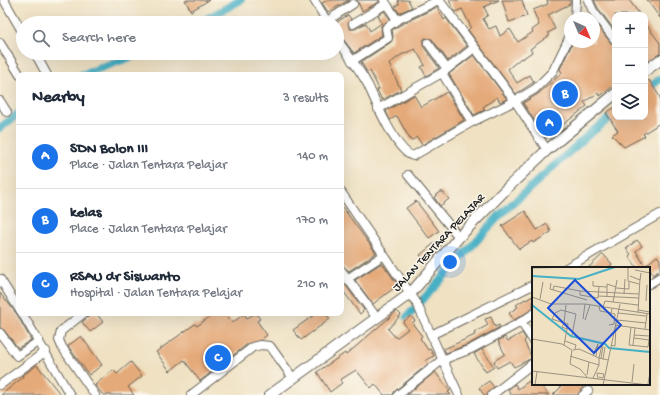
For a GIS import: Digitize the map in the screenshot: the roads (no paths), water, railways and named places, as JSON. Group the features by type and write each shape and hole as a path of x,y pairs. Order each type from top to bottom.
{"main road":[{"path":"648,67 660,60"},
{"name":"JALAN TENTARA PELAJAR","path":"270,395 411,293 459,237 547,150 612,96"}],"street":[{"path":"4,0 16,20"},
{"path":"314,0 323,16"},
{"path":"352,61 388,38 386,28 397,20 439,0 515,101 547,150"},
{"path":"575,12 576,0"},
{"path":"588,0 593,11 612,36"},
{"path":"353,24 385,2 397,20"},
{"path":"336,16 353,4"},
{"path":"0,43 18,72"},
{"path":"428,43 445,71 472,122"},
{"path":"378,109 445,71 474,48"},
{"path":"344,49 367,84 378,109 404,150 411,156 415,156 472,122 515,101 548,77 565,48"},
{"path":"39,60 45,72"},
{"path":"0,101 7,112"},
{"path":"408,176 459,237"},
{"path":"344,196 411,293 459,395"},
{"path":"568,267 660,214"},
{"path":"348,279 384,255"},
{"path":"344,274 377,318"},
{"path":"650,283 660,277"},
{"path":"0,279 16,304"},
{"path":"431,335 532,285"},
{"path":"398,395 442,360 471,349 532,315"},
{"path":"24,316 70,395"},
{"path":"80,316 61,331 59,340 62,347 95,395"},
{"path":"521,322 532,338"},
{"path":"0,333 17,356 39,341"},
{"path":"191,395 253,348 261,345 270,346 293,378"},
{"path":"0,385 46,352"},
{"path":"492,395 532,364"},
{"path":"502,388 508,395"}],"waterway":[{"path":"212,16 241,0"},
{"path":"89,72 123,60"},
{"path":"648,89 660,79"},
{"path":"0,128 16,115"},
{"path":"407,317 500,215 588,135 612,116"}],"place":[{"name":"kelas","path":"565,94"},
{"name":"SDN Bolon III","path":"549,123"},
{"name":"RSAU dr Siswanto","path":"218,358"}]}
